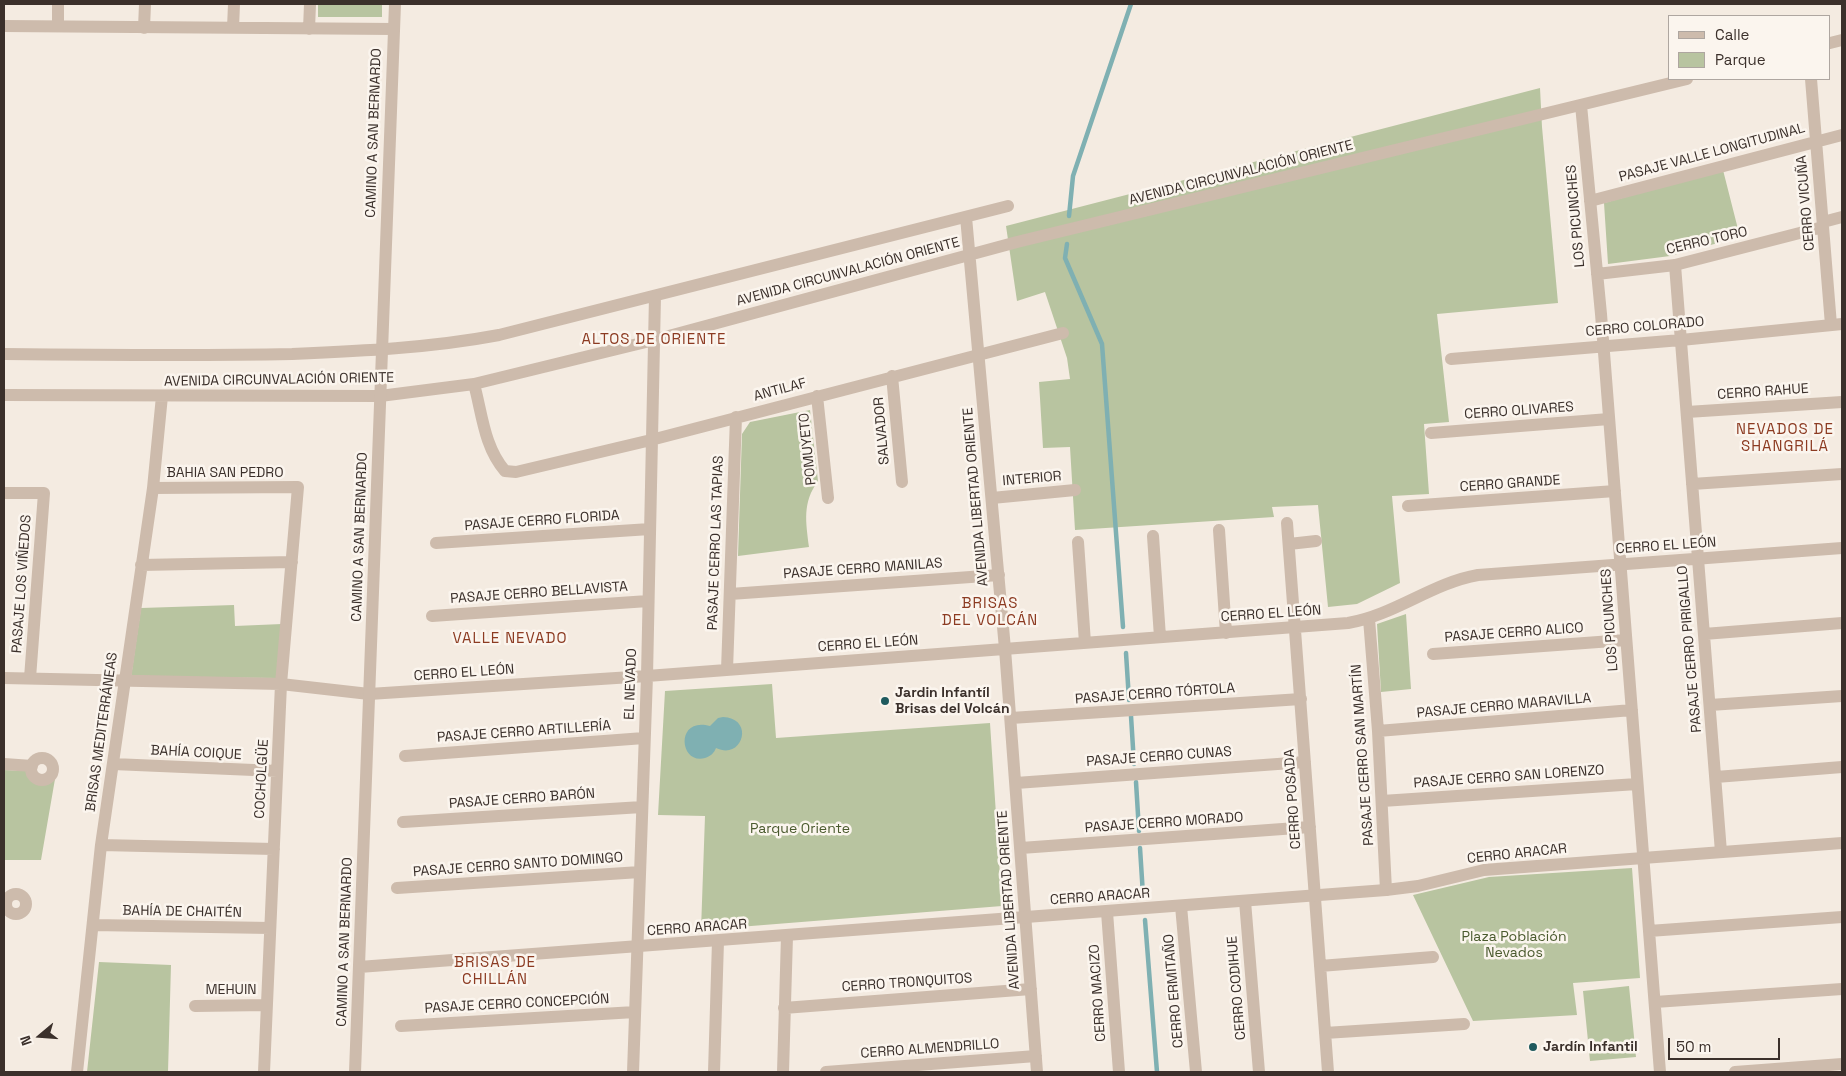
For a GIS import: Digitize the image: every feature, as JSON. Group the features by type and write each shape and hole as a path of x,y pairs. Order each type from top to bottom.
{"street":[{"path":"58,4 58,26"},
{"path":"144,28 145,4"},
{"path":"233,28 234,4"},
{"path":"309,29 310,4"},
{"name":"CAMINO A SAN BERNARDO","path":"355,1072 394,4"},
{"path":"4,26 394,30"},
{"name":"AVENIDA CIRCUNVALACIÓN ORIENTE","path":"4,395 380,396 474,384 654,340 969,255 1683,80"},
{"name":"CERRO VICUÑA","path":"1811,80 1823,225 1836,324"},
{"name":"LOS PICUNCHES","path":"1581,105 1615,491 1660,1072"},
{"name":"PASAJE VALLE LONGITUDINAL","path":"1590,201 1842,135"},
{"name":"AVENIDA CIRCUNVALACIÓN ORIENTE","path":"4,354 222,356 381,351 453,344 499,335 1008,206"},
{"name":"AVENIDA LIBERTAD ORIENTE","path":"966,217 1011,718 1037,1072"},
{"name":"CERRO TORO","path":"1597,274 1675,265 1823,225 1842,217"},
{"name":"PASAJE CERRO PIRIGALLO","path":"1675,265 1721,852"},
{"name":"EL NEVADO","path":"634,1072 650,529 654,296"},
{"name":"CERRO COLORADO","path":"1451,359 1681,340 1836,324"},
{"name":"ANTILAF","path":"474,384 491,450 505,471 516,472 652,440 1063,333"},
{"name":"SALVADOR","path":"892,376 902,482"},
{"name":"BRISAS MEDITERRÁNEAS","path":"77,1072 101,845 153,488 162,396"},
{"name":"POMUYETO","path":"817,396 828,498"},
{"name":"CERRO RAHUE","path":"1687,412 1842,402"},
{"name":"PASAJE CERRO LAS TAPIAS","path":"727,670 736,417"},
{"name":"CERRO OLIVARES","path":"1430,433 1609,419"},
{"path":"1692,484 1842,474"},
{"name":"BAHIA SAN PEDRO","path":"153,488 298,487"},
{"name":"COCHOLGÜE","path":"264,1072 281,684 298,487"},
{"name":"INTERIOR","path":"992,498 1075,490"},
{"name":"CERRO GRANDE","path":"1408,506 1615,491"},
{"name":"PASAJE LOS VIÑEDOS","path":"4,493 44,492 30,678"},
{"name":"CERRO POSADA","path":"1287,523 1328,1072"},
{"name":"PASAJE CERRO FLORIDA","path":"436,543 650,529"},
{"path":"1219,530 1226,632"},
{"path":"1153,536 1160,638"},
{"path":"1289,544 1316,541"},
{"path":"1078,542 1085,643"},
{"name":"CERRO EL LEÓN","path":"4,678 281,684 369,694 646,676 1348,624 1390,611 1459,578 1478,575 1842,548"},
{"path":"141,565 292,562"},
{"name":"PASAJE CERRO MANILAS","path":"730,594 999,575"},
{"name":"PASAJE CERRO BELLAVISTA","path":"432,616 648,600"},
{"name":"PASAJE CERRO SAN MARTÍN","path":"1369,619 1378,731 1386,890"},
{"path":"1704,634 1842,623"},
{"name":"PASAJE CERRO ALICO","path":"1433,654 1626,640"},
{"path":"1710,705 1842,696"},
{"name":"PASAJE CERRO TÓRTOLA","path":"1011,718 1301,699"},
{"name":"PASAJE CERRO MARAVILLA","path":"1378,731 1632,710"},
{"name":"PASAJE CERRO ARTILLERÍA","path":"406,756 644,738"},
{"name":"PASAJE CERRO CUNAS","path":"1016,783 1305,762"},
{"path":"4,764 32,766"},
{"name":"BAHÍA COIQUE","path":"112,764 278,772"},
{"path":"1716,776 1842,767"},
{"name":"PASAJE CERRO SAN LORENZO","path":"1382,801 1638,784"},
{"name":"PASAJE CERRO BARÓN","path":"403,822 642,807"},
{"name":"PASAJE CERRO MORADO","path":"1020,848 1310,827"},
{"name":"CERRO ARACAR","path":"359,967 1315,896 1418,886 1484,870 1842,842"},
{"path":"101,845 274,849"},
{"name":"PASAJE CERRO SANTO DOMINGO","path":"398,888 640,872"},
{"name":"CERRO CODIHUE","path":"1245,901 1259,1072"},
{"name":"CERRO ERMITAÑO","path":"1181,906 1196,1072"},
{"name":"CERRO MACIZO","path":"1107,912 1120,1072"},
{"path":"1649,931 1842,917"},
{"name":"BAHÍA DE CHAITÉN","path":"94,925 270,928"},
{"path":"783,1072 786,936"},
{"path":"714,1072 718,941"},
{"path":"1320,966 1433,957"},
{"name":"CERRO TRONQUITOS","path":"784,1008 1031,989"},
{"path":"1655,1002 1842,989"},
{"name":"MEHUIN","path":"195,1006 267,1005"},
{"name":"PASAJE CERRO CONCEPCIÓN","path":"401,1026 635,1012"},
{"path":"1325,1033 1464,1024"},
{"name":"CERRO ALMENDRILLO","path":"826,1072 1036,1056"},
{"path":"1736,1072 1842,1064"}],"green space":[{"path":"318,4 382,4 382,17 318,17"},
{"path":"1540,88 1558,303 1437,314 1449,422 1424,424 1429,494 1392,496 1400,583 1357,604 1328,607 1318,505 1272,507 1274,517 1075,530 1070,447 1043,448 1039,382 1070,379 1067,358 1045,292 1017,301 1006,226"},
{"path":"1723,170 1740,237 1670,256 1608,264 1604,203"},
{"path":"810,410 818,481 809,497 807,505 806,521 809,547 738,556 742,434 750,422"},
{"path":"234,605 235,626 282,624 277,678 131,677 141,608"},
{"path":"1406,614 1411,689 1381,692 1377,624"},
{"name":"Parque Oriente","path":"772,684 776,738 990,723 1002,906 701,930 705,816 658,815 665,691"},
{"path":"4,770 27,771 35,783 45,784 55,779 41,860 4,860"},
{"name":"Plaza Población Nevados","path":"1632,868 1640,978 1573,983 1577,1015 1473,1021 1413,895 1489,877"},
{"path":"99,962 171,965 168,1072 87,1072"},
{"path":"1629,986 1636,1057 1590,1061 1583,991"}],"water":[{"path":"718,718 733,719 739,724 742,738 739,744 733,749 716,748 712,754 705,758 696,758 690,755 685,741 686,734 691,728 699,725 710,726"}],"waterway":[{"path":"1069,216 1073,176 1131,4"},
{"path":"1067,244 1065,258 1102,344 1123,627"},
{"path":"1126,653 1129,700"},
{"path":"1131,716 1134,764"},
{"path":"1136,782 1139,831"},
{"path":"1140,848 1143,895"},
{"path":"1145,920 1157,1072"}],"place":[{"name":"Jardin Infantíl Brisas del Volcán","path":"885,701"},
{"name":"Jardín Infantil","path":"1533,1047"}],"district":[{"name":"ALTOS DE ORIENTE","path":"654,340"},
{"name":"NEVADOS DE SHANGRILÁ","path":"1785,438"},
{"name":"BRISAS DEL VOLCÁN","path":"990,612"},
{"name":"VALLE NEVADO","path":"510,639"},
{"name":"BRISAS DE CHILLÁN","path":"495,972"}]}
